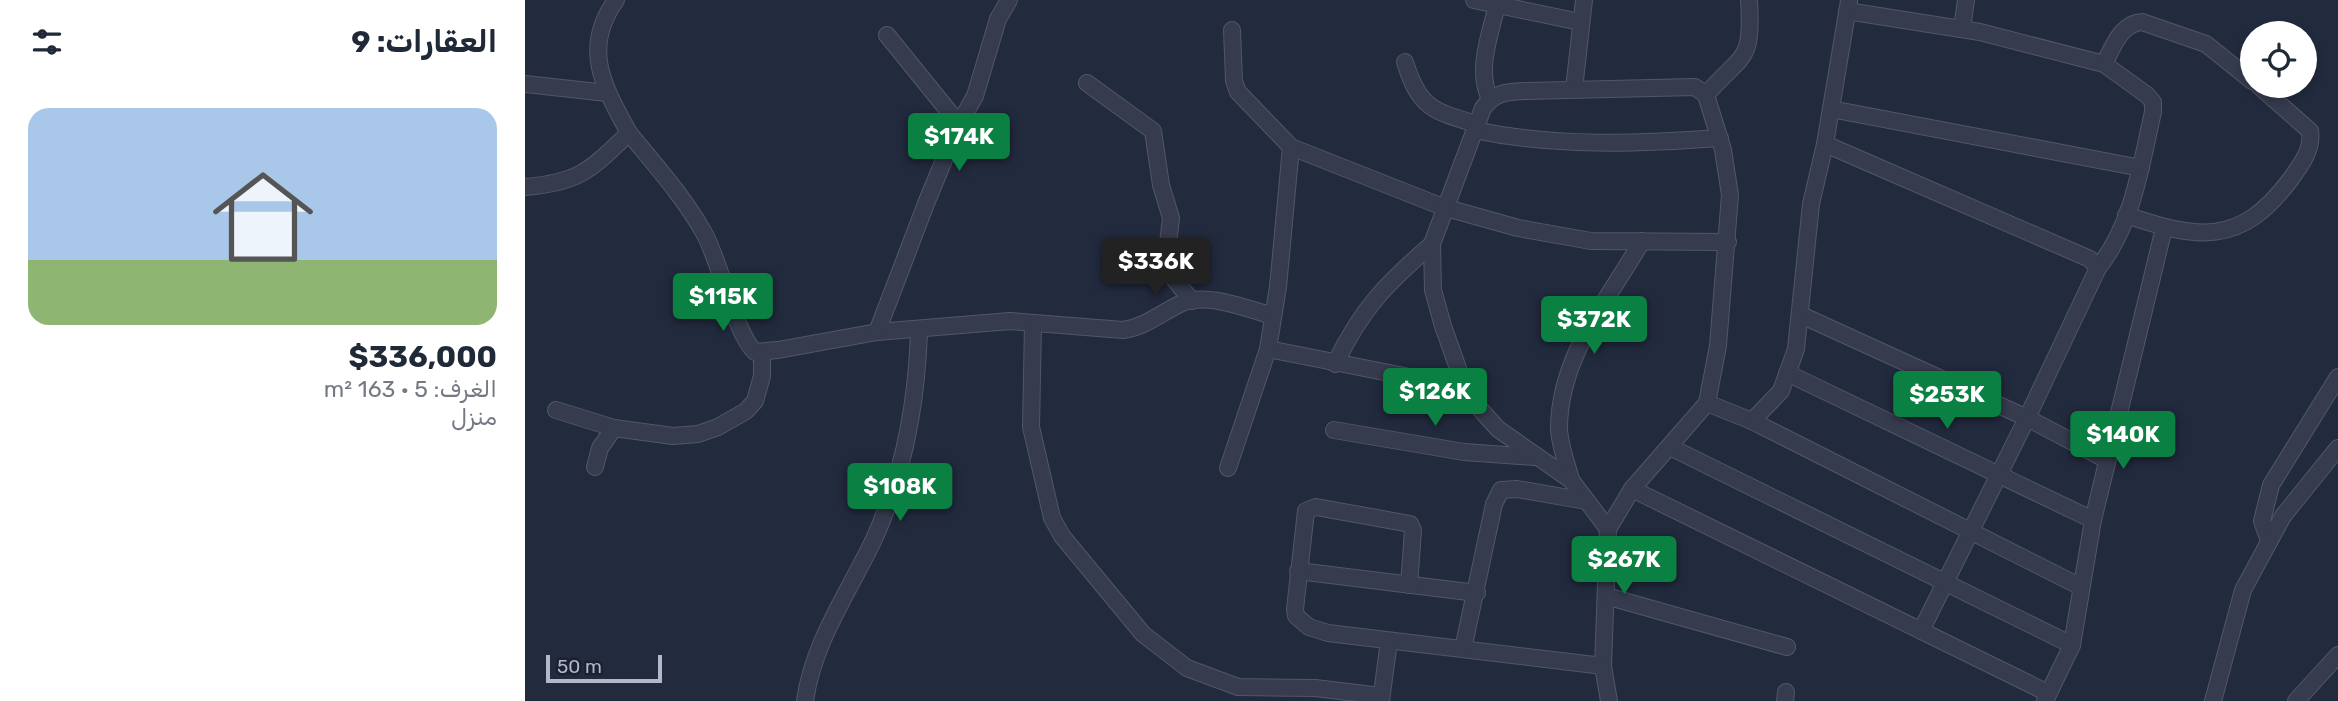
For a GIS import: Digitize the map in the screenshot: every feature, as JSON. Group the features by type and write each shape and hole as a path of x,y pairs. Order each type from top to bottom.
{"street":[{"path":"877,332 959,124 975,96 998,19 1009,0"},
{"path":"1475,0 1580,22"},
{"path":"1574,89 1584,0"},
{"path":"1706,95 1742,61 1750,41 1749,0"},
{"path":"1962,29 1966,0"},
{"path":"611,2 596,45 607,93 629,133 704,233 722,272 744,337 755,352 877,332 1010,321 1129,329 1192,301 1215,302 1273,316"},
{"path":"1490,99 1483,86 1484,60 1497,5"},
{"path":"1752,421 1781,391 1796,349 1811,204 1825,144 1848,5 1962,29 2104,64 2133,83 2153,102 2134,197 1972,533 1921,631"},
{"path":"2104,64 2124,30 2133,22 2142,22 2206,44 2240,71"},
{"path":"1232,30 1234,81 1238,92 1291,147 1443,207 1518,228 1591,241 1728,243"},
{"path":"887,35 959,124"},
{"path":"1405,62 1413,89 1431,107 1475,127 1521,140 1646,143 1720,138"},
{"path":"1087,83 1153,131 1161,185 1171,218 1166,260 1174,279 1192,301"},
{"path":"525,84 607,93"},
{"path":"1571,480 1534,457 1498,429 1465,388 1433,290 1432,244 1443,207 1475,127 1490,99 1501,92 1695,87 1706,95 1720,138 1730,195 1718,346 1707,404 1632,489 1608,529 1603,666 1609,701"},
{"path":"2126,215 2182,233 2202,233 2248,222 2262,213 2292,177 2307,153 2311,131 2273,98"},
{"path":"1831,109 2141,168"},
{"path":"525,187 560,184 581,176 629,133"},
{"path":"1825,144 2090,259 2098,268"},
{"path":"1228,468 1268,349 1291,147"},
{"path":"1632,489 1921,631 2047,697 2072,645 2093,520 2147,309 2164,228"},
{"path":"1608,529 1571,480 1559,429 1569,371 1591,322 1642,242"},
{"path":"1335,364 1362,313 1386,285 1432,244"},
{"path":"1801,315 2027,418 2107,460"},
{"path":"1033,324 1031,427 1052,518 1062,536 1116,604 1165,653 1212,679 1238,687 1280,695 1315,688 1381,698 1389,641"},
{"path":"806,701 809,673 821,642 875,536 904,455 915,389 919,330"},
{"path":"1268,349 1465,388"},
{"path":"556,410 614,428 673,436 698,434 730,420 755,401 762,376 762,352"},
{"path":"1787,373 2093,520"},
{"path":"2269,541 2262,520 2271,485 2338,377"},
{"path":"1707,404 1752,421 2081,587"},
{"path":"595,467 600,448 614,428"},
{"path":"1334,430 1464,452 1534,457"},
{"path":"1670,447 2072,645"},
{"path":"2213,701 2243,590 2283,516 2338,448"},
{"path":"1463,649 1494,504 1501,491 1517,489 1586,501"},
{"path":"1409,584 1413,530 1410,524 1316,507 1308,509 1304,515 1295,610 1302,622 1328,633 1603,666"},
{"path":"1298,570 1477,593"},
{"path":"1606,596 1787,647"},
{"path":"2296,701 2338,655"}]}
